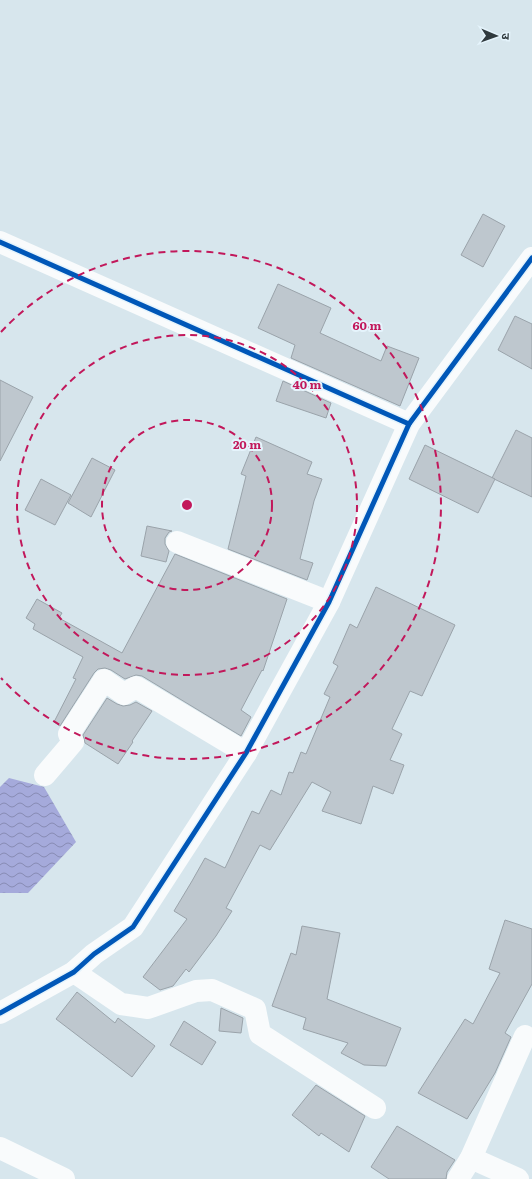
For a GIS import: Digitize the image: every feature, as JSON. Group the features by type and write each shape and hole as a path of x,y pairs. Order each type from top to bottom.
{"street":[{"path":"0,242 409,424"},
{"path":"0,1013 74,972 94,954 132,928 246,753 329,602 409,424 532,258"},
{"path":"177,542 329,602"},
{"path":"45,775 73,742 69,734 104,680 124,694 136,687 246,753"},
{"path":"74,972 121,1004 148,1008 196,991 212,990 255,1009 260,1034 375,1108"},
{"path":"458,1179 470,1158 525,1036"},
{"path":"0,1148 64,1179"},
{"path":"470,1158 518,1179"}],"water":[{"path":"9,778 44,787 76,842 28,893 0,893 0,787"}],"building":[{"path":"483,214 505,226 483,267 461,255"},
{"path":"278,284 331,308 320,333 381,361 387,346 419,358 400,406 291,358 295,345 258,328"},
{"path":"515,316 532,324 532,369 498,350"},
{"path":"0,380 33,397 0,461"},
{"path":"283,381 331,403 326,418 276,401"},
{"path":"516,430 532,438 532,497 492,478"},
{"path":"256,437 312,462 307,474 322,479 314,501 300,559 313,563 307,580 228,549 246,476 241,474"},
{"path":"425,445 495,479 478,513 409,479"},
{"path":"92,458 115,470 91,517 68,503"},
{"path":"41,479 71,495 55,525 25,510"},
{"path":"147,526 172,531 169,532 165,538 165,544 169,551 166,562 141,556"},
{"path":"175,554 287,599 263,671 262,670 241,710 251,717 241,736 142,676 136,675 125,679 105,668 98,669 94,673 60,726 54,722 76,679 73,678 83,657 33,629 35,624 26,618 37,599 62,613 59,618 122,653"},
{"path":"376,587 455,625 422,696 410,691 392,729 402,734 390,760 404,765 393,794 373,786 361,824 322,811 331,792 312,782 270,850 260,845 226,908 232,911 216,936 189,972 186,969 173,986 160,990 143,977 187,919 174,911 205,858 225,868 252,811 259,814 271,790 281,795 289,772 293,773 301,752 306,754 330,697 324,694 338,666 333,663 350,624 357,628"},
{"path":"107,698 123,706 136,702 152,711 118,764 85,743 83,735"},
{"path":"505,920 532,929 532,984 505,1033 511,1037 495,1073 467,1119 418,1093 465,1019 473,1024 500,973 489,969"},
{"path":"302,926 340,933 327,999 401,1028 386,1066 364,1065 341,1053 348,1043 303,1029 306,1018 272,1006 291,953 296,955"},
{"path":"77,992 115,1023 118,1018 155,1046 132,1077 56,1019"},
{"path":"221,1008 243,1018 241,1033 219,1031"},
{"path":"184,1021 216,1042 202,1065 170,1045"},
{"path":"316,1085 365,1116 349,1152 321,1133 319,1136 292,1115"},
{"path":"397,1126 455,1160 447,1172 446,1179 389,1179 371,1167"}],"cycle path":[{"path":"0,242 409,424"},
{"path":"0,1013 74,972 94,954 133,927 246,753 329,602 409,424 532,258"}]}
